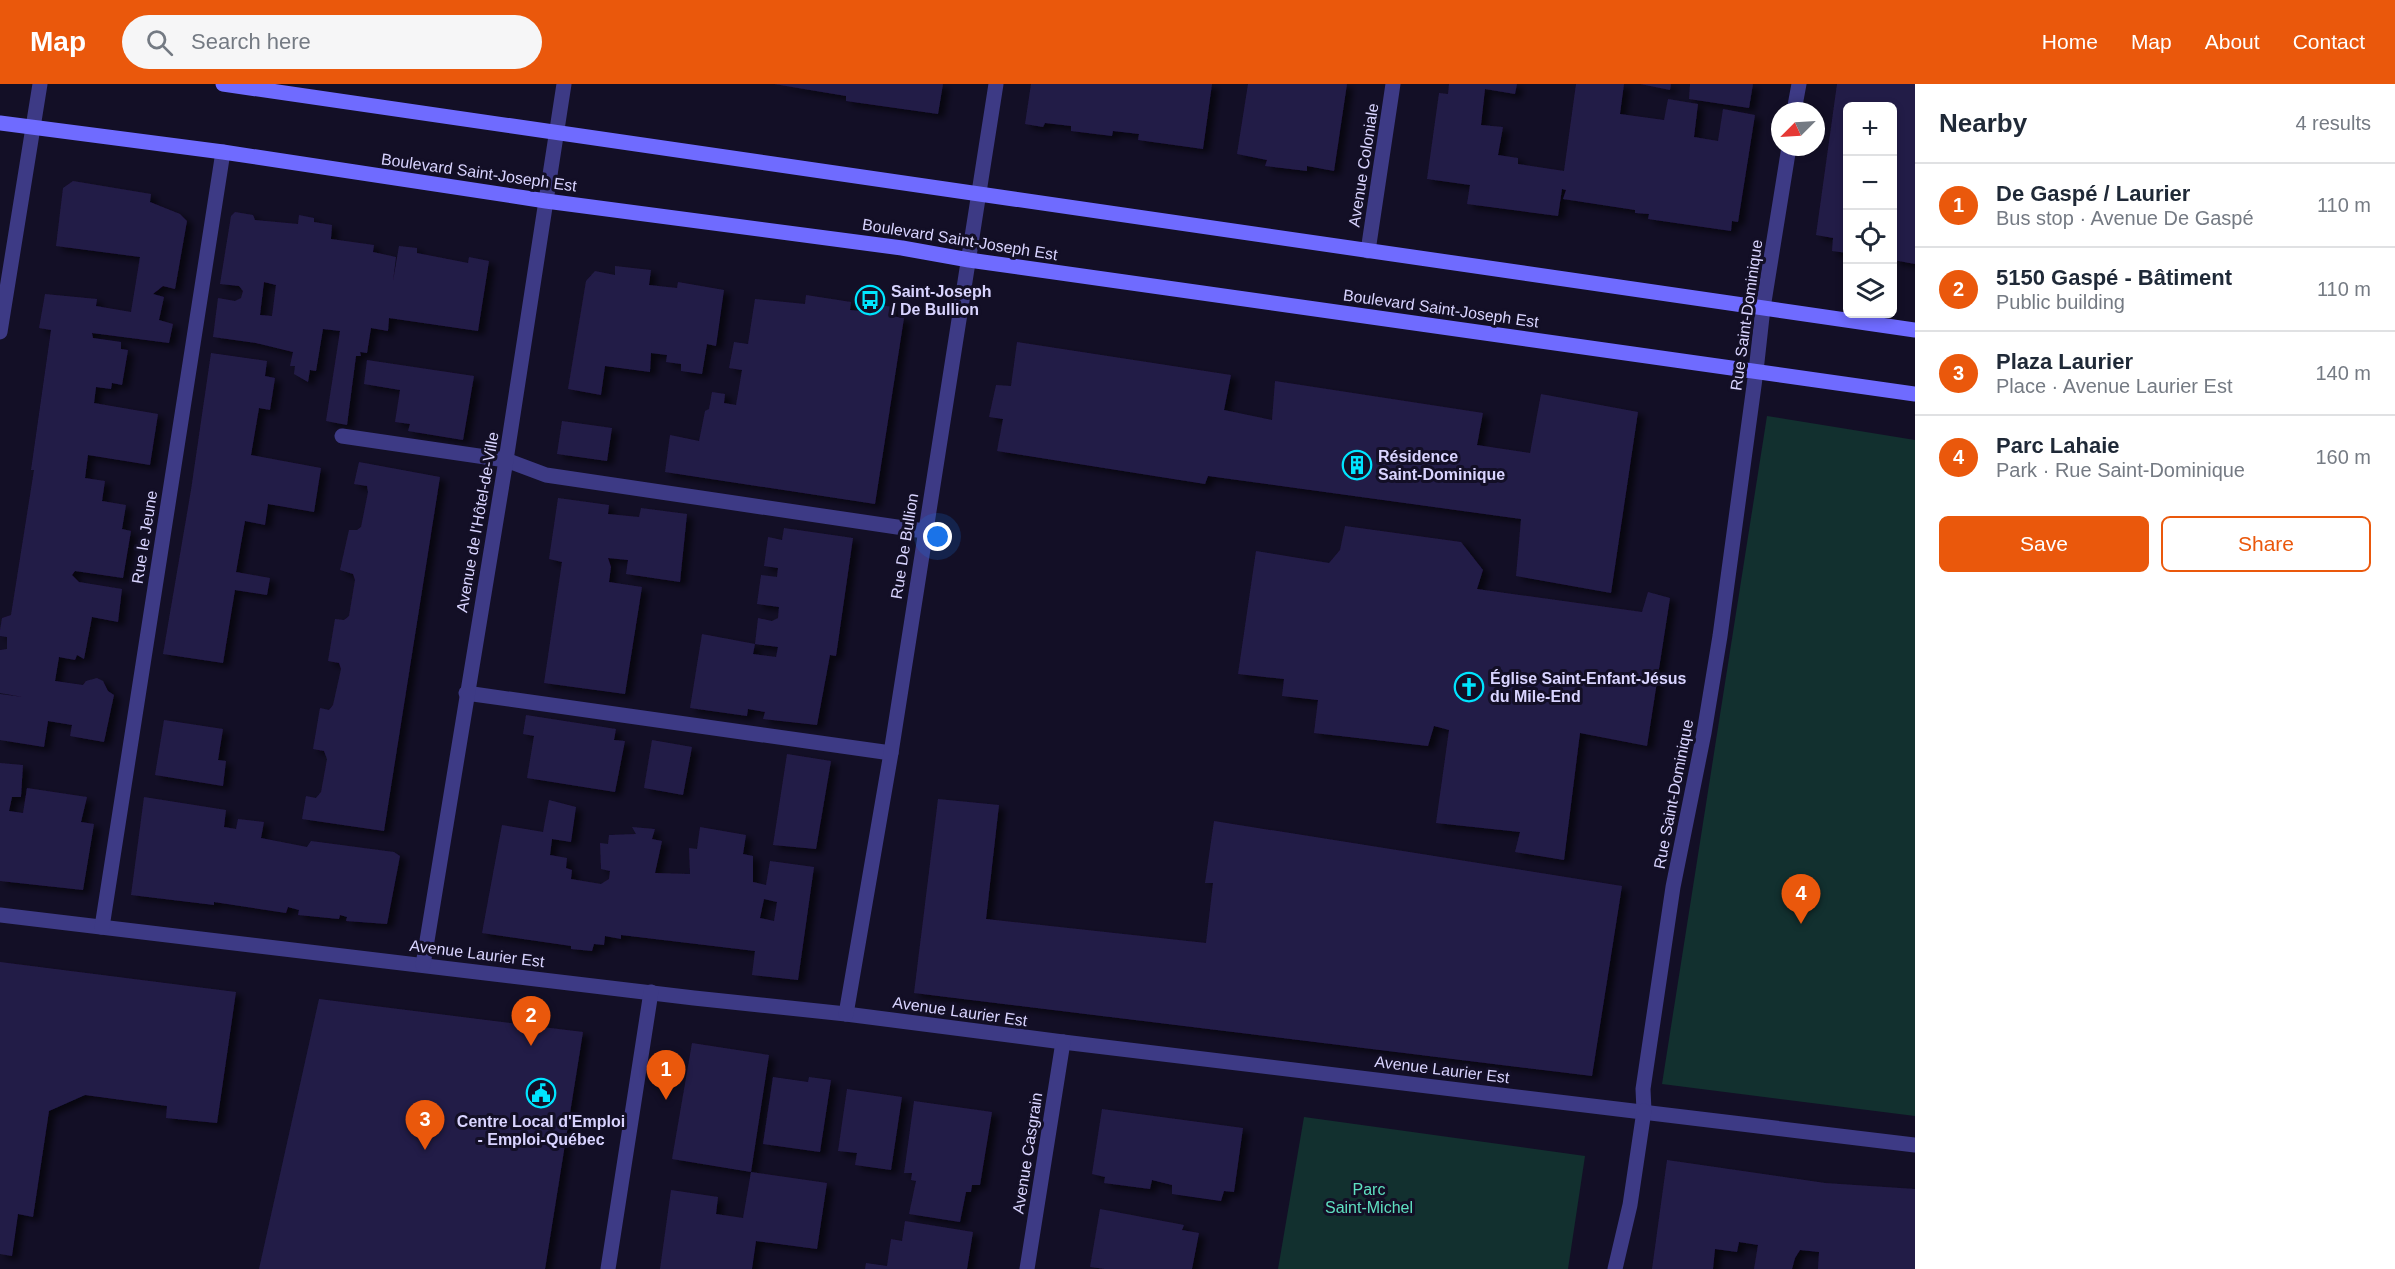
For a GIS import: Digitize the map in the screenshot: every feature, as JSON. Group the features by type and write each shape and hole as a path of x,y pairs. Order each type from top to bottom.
{"main road":[{"path":"223,84 1915,330"},
{"name":"Boulevard Saint-Joseph Est","path":"0,123 32,129 223,152 546,201 890,246 969,260 1915,394"}],"street":[{"path":"0,332 40,84"},
{"name":"Avenue de l'Hôtel-de-Ville","path":"423,965 506,460 564,84"},
{"name":"Rue De Bullion","path":"846,1014 891,753 924,531 996,84"},
{"name":"Avenue Coloniale","path":"1368,251 1393,84"},
{"path":"1795,102 1798,84"},
{"name":"Rue le Jeune","path":"102,927 223,152"},
{"name":"Rue Saint-Dominique","path":"1615,1269 1629,1205 1644,1112 1643,1089 1672,898 1718,647 1763,308 1788,156"},
{"path":"342,436 506,460 546,475 924,531"},
{"path":"466,693 891,753"},
{"name":"Avenue Laurier Est","path":"0,915 846,1014 1915,1145"},
{"path":"608,1269 651,992"},
{"name":"Avenue Casgrain","path":"1027,1269 1063,1042"}],"green space":[{"path":"1767,416 1915,440 1915,1116 1662,1084"},
{"name":"Parc Saint-Michel","path":"1304,1117 1585,1156 1568,1269 1278,1269"}],"building":[{"path":"774,84 943,84 938,114 846,101 846,96"},
{"path":"1031,84 1212,84 1203,149 1138,140 1139,134 1113,131 1112,136 1071,131 1071,126 1045,123 1043,127 1025,124"},
{"path":"1248,84 1347,84 1334,171 1307,166 1307,171 1265,166 1267,160 1237,154"},
{"path":"1449,84 1517,84 1515,94 1485,89 1481,125 1503,127 1498,155 1518,158 1518,164 1564,171 1576,84 1624,84 1620,114 1664,120 1668,99 1698,104 1694,137 1718,141 1723,109 1755,115 1738,222 1732,221 1731,231 1648,219 1649,214 1635,213 1635,210 1563,199 1566,190 1562,189 1558,216 1467,204 1470,185 1427,179 1439,93 1448,94"},
{"path":"1640,84 1671,84 1670,90"},
{"path":"1690,84 1753,84 1749,108 1689,99"},
{"path":"1837,84 1915,84 1915,264 1897,261 1897,102 1843,102 1843,252 1832,251 1833,238 1816,235"},
{"path":"73,181 151,194 150,202 180,214 187,221 175,289 163,286 153,294 164,297 159,320 173,324 169,343 92,333 93,338 121,342 121,349 128,350 122,385 112,383 111,389 96,387 94,403 158,414 150,465 88,455 85,478 105,481 102,501 126,505 122,529 131,531 123,578 75,571 72,575 79,582 122,589 118,622 92,617 84,659 77,655 75,660 59,657 55,681 83,685 86,681 97,678 103,681 108,691 114,695 104,742 70,736 72,725 48,721 44,747 0,740 0,694 23,697 0,693 0,650 7,649 7,637 0,636 0,630 2,618 11,615 34,470 31,470 51,330 39,328 45,294 97,299 96,306 131,312 140,257 56,246 63,188"},
{"path":"235,212 253,215 255,220 298,224 299,215 314,218 314,222 332,225 331,239 374,245 373,252 396,257 393,281 399,246 417,248 417,253 468,263 469,257 489,261 478,331 389,318 388,331 371,328 367,353 360,352 361,356 356,356 347,425 326,421 340,331 323,329 316,371 310,370 308,382 294,374 295,366 290,366 293,352 256,343 213,337 218,298 235,301 241,298 243,291 239,286 220,284 231,216","holes":["264,282 276,285 272,316 260,315"]},
{"path":"615,266 651,270 649,285 677,288 678,282 724,290 716,346 707,344 702,374 681,371 681,364 666,362 667,355 651,353 650,372 605,366 601,395 568,389 586,281 595,271 615,275"},
{"path":"806,295 851,302 850,310 871,312 872,304 893,307 891,316 904,318 875,504 665,472 670,435 699,441 705,411 709,409 712,392 725,394 724,403 736,405 742,370 729,368 734,342 748,344 755,299 805,304"},
{"name":"Résidence Saint-Dominique","path":"1017,342 1231,375 1224,410 1272,420 1275,381 1483,413 1477,445 1530,453 1541,394 1638,412 1611,593 1516,576 1521,519 1208,476 1205,484 997,451 1003,419 989,417 996,385 1011,386"},
{"path":"211,353 267,361 265,376 275,378 270,410 259,408 251,455 321,468 314,512 268,504 265,525 245,521 236,572 270,578 267,595 235,590 223,663 163,654 191,490"},
{"path":"367,360 474,376 463,440 408,431 410,424 395,422 400,390 364,384"},
{"path":"562,421 612,428 607,461 557,454"},
{"path":"359,462 440,477 384,831 302,819 306,796 316,798 321,792 327,759 324,751 313,749 320,708 329,710 333,705 341,669 339,663 328,661 335,619 344,620 349,616 355,580 353,574 340,570 349,530 357,530 361,527 368,492 367,486 354,484"},
{"path":"558,498 609,505 608,514 639,517 641,508 687,514 680,582 626,574 628,560 608,558 611,567 609,582 642,587 625,694 544,683 562,562 549,559"},
{"name":"Église Saint-Enfant-Jésus du Mile-End","path":"1345,526 1461,542 1483,570 1477,589 1642,612 1648,592 1670,598 1647,746 1580,733 1564,860 1515,852 1520,832 1436,823 1449,730 1434,726 1428,746 1314,733 1318,700 1282,696 1284,679 1238,674 1256,551 1329,563 1340,550"},
{"path":"784,528 853,538 836,656 830,655 817,725 763,719 765,712 748,709 747,716 690,708 702,634 755,644 758,618 772,621 778,618 779,607 757,604 761,575 777,577 778,568 764,566 768,537 782,540","holes":["755,644 778,647 776,657 753,654"]},
{"path":"526,715 616,729 614,740 625,741 615,792 527,778 534,736 523,734"},
{"path":"164,720 223,729 218,760 226,761 223,786 155,775"},
{"path":"652,740 692,747 683,795 644,788"},
{"path":"787,754 831,761 816,849 773,845"},
{"path":"0,763 23,765 21,797 12,797 9,811 23,813 27,788 87,797 81,822 94,824 83,890 0,881"},
{"path":"144,797 226,810 224,827 236,829 238,819 264,822 261,838 307,847 311,841 394,852 400,856 387,924 346,921 347,917 340,915 339,919 298,915 299,910 288,907 286,913 214,902 214,905 131,895"},
{"path":"938,799 999,805 986,919 1206,943 1213,883 1205,883 1214,821 1622,886 1592,1076 914,993"},
{"path":"549,800 576,807 571,842 552,839 550,855 567,858 566,868 572,870 571,879 601,884 609,879 610,871 601,869 600,843 608,844 609,835 636,834 632,827 655,829 652,839 662,841 655,873 690,874 689,848 697,849 700,827 746,835 743,854 753,856 753,882 766,885 770,861 814,867 798,980 752,975 755,951 621,935 621,939 605,936 604,945 594,944 592,951 482,933 502,825 543,832","holes":["764,899 777,902 774,921 760,918"]},
{"path":"0,962 236,992 217,1123 166,1118 167,1106 85,1095 49,1111 33,1217 18,1214 12,1256 0,1254"},
{"path":"319,999 583,1032 545,1269 259,1269"},
{"path":"692,1043 769,1055 751,1172 672,1159"},
{"path":"773,1077 808,1082 809,1077 831,1080 820,1152 763,1144"},
{"path":"847,1089 902,1097 891,1170 855,1165 857,1153 838,1151"},
{"path":"914,1101 992,1112 980,1185 972,1185 971,1192 966,1192 960,1222 909,1214 916,1181 911,1180 912,1173 904,1173"},
{"path":"1102,1109 1243,1128 1234,1192 1224,1191 1221,1201 1172,1194 1172,1185 1152,1180 1150,1189 1104,1183 1105,1177 1092,1174"},
{"path":"1667,1160 1825,1183 1915,1189 1915,1269 1818,1269 1819,1252 1800,1250 1792,1269 1754,1269 1758,1245 1739,1242 1737,1252 1715,1249 1713,1269 1652,1269"},
{"path":"751,1172 827,1183 817,1249 756,1241 752,1269 660,1269 671,1190 718,1197 716,1214 743,1218"},
{"path":"1100,1209 1184,1225 1182,1230 1199,1233 1192,1269 1090,1267"},
{"path":"905,1221 973,1232 967,1269 865,1269 866,1263 887,1266 891,1239 902,1241"}],"place":[{"name":"Saint-Joseph / De Bullion","path":"870,300"},
{"name":"Résidence Saint-Dominique","path":"1357,465"},
{"name":"Église Saint-Enfant-Jésus du Mile-End","path":"1469,687"},
{"name":"Parc Lahaie","path":"1801,924"},
{"name":"5150 Gaspé - Bâtiment","path":"531,1046"},
{"name":"Centre Local d'Emploi - Emploi-Québec","path":"541,1093"},
{"name":"De Gaspé / Laurier","path":"666,1100"},
{"name":"Plaza Laurier","path":"425,1150"}]}
